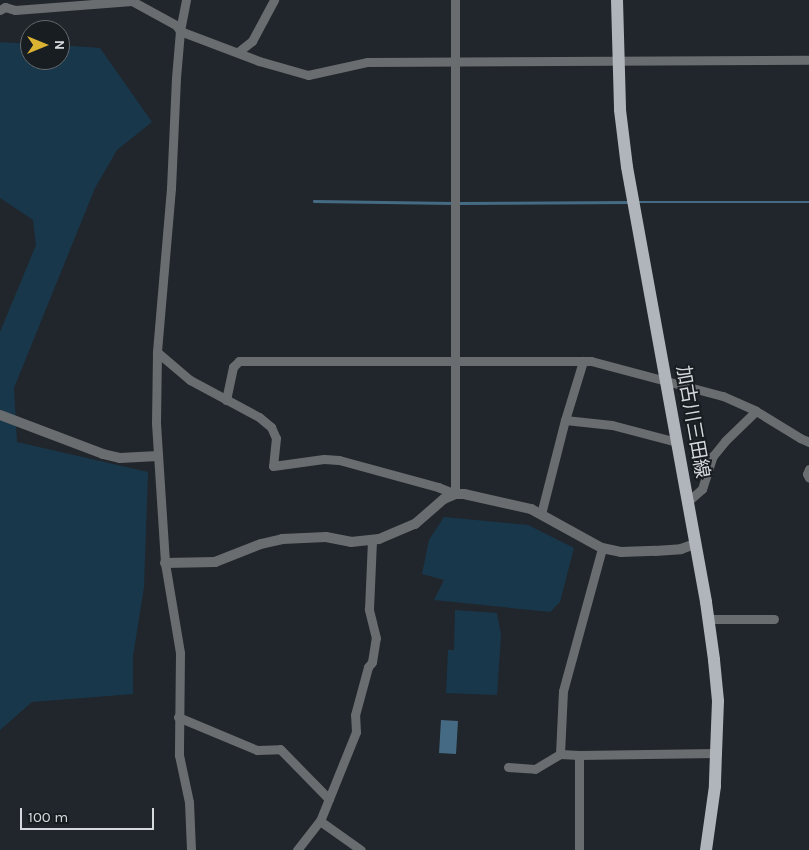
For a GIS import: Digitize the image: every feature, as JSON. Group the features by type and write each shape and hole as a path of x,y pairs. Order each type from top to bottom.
{"main road":[{"name":"加古川三田線","path":"617,0 617,61 626,167 709,619 718,701 715,786 706,850"}],"street":[{"path":"186,0 180,31 157,352 156,423 164,563 180,653 179,755 189,802 191,850"},
{"path":"238,52 252,41 274,0"},
{"path":"455,0 456,494"},
{"path":"5,6 15,10 132,1 176,25 180,31 259,61 308,75 367,62 455,60 809,60"},
{"path":"157,352 190,380 259,417 271,427 276,438 273,466 324,458 339,460 438,486 456,494 472,495 531,509 602,548 621,552 680,549 695,544"},
{"path":"226,400 233,367 239,361 592,361 723,396 756,411 809,442"},
{"path":"541,514 565,420 584,361"},
{"path":"687,502 702,489 712,456 724,441 756,411"},
{"path":"0,415 103,454 120,458 158,456"},
{"path":"565,420 612,425 677,442"},
{"path":"809,469 807,474 809,478"},
{"path":"164,563 215,562 261,544 282,539 326,537 351,542 372,541 415,524 444,499 456,494"},
{"path":"297,850 320,821 356,732 355,715 368,667 372,662 376,638 369,609 372,541"},
{"path":"560,754 563,691 602,548"},
{"path":"709,619 774,619"},
{"path":"178,717 257,750 280,749 329,799"},
{"path":"508,767 535,769 560,754 716,753"},
{"path":"579,755 579,850"},
{"path":"320,821 361,850"}],"shaded area":[{"path":"0,42 20,43 20,70 70,70 70,46 100,48 152,122 117,150 95,188 14,388 17,442 148,472 144,587 133,656 133,694 32,702 0,730 0,332 36,245 33,220 0,198"},
{"path":"444,517 528,525 574,548 560,602 550,612 434,600 444,580 422,574 429,540"},
{"path":"455,610 497,613 501,635 497,695 446,693 448,650 454,650"},
{"path":"441,720 458,721 456,754 439,753"}],"waterway":[{"path":"314,201 453,203"},
{"path":"458,203 630,202"},
{"path":"638,202 809,202"}]}
